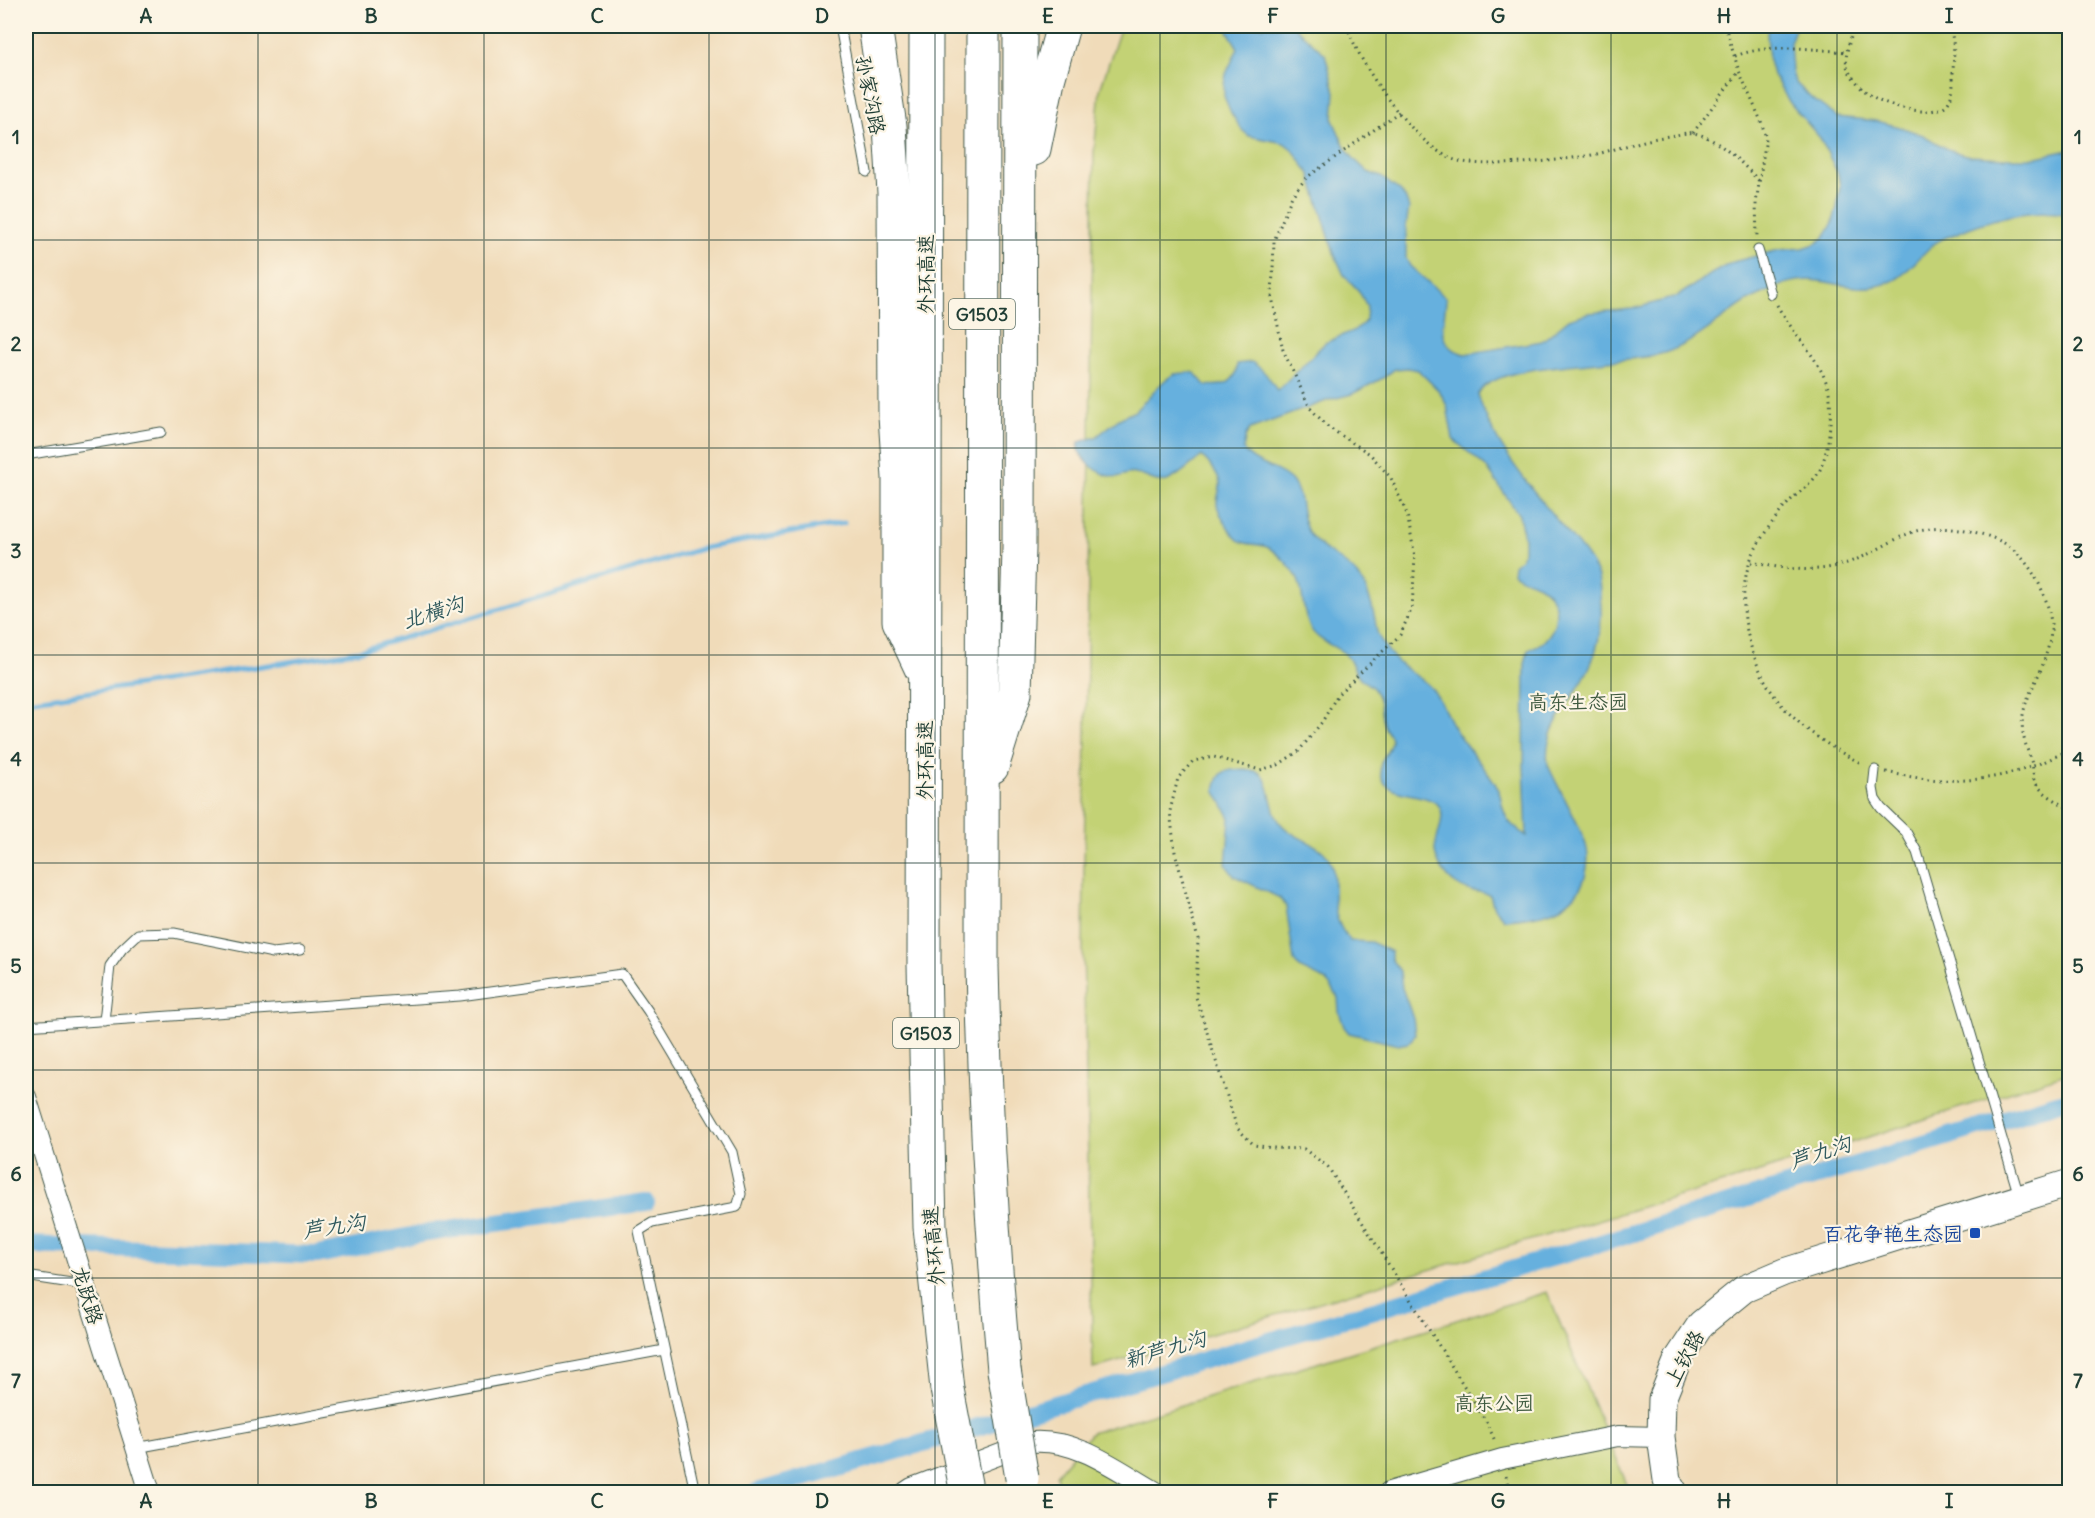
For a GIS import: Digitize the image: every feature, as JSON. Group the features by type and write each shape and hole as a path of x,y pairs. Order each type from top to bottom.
{"highway":[{"path":"875,26 890,126 894,193 899,621 925,676"},
{"name":"外环高速","path":"926,26 924,965 930,1227 947,1389 967,1491"},
{"name":"G1503","path":"983,26 982,965 986,1113 995,1269 1004,1370 1024,1485"},
{"path":"982,800 1015,693 1019,548 1020,26"},
{"path":"1020,174 1034,153 1048,80 1063,26"}],"street":[{"name":"龙跃路","path":"26,1097 150,1492"},
{"name":"上钦路","path":"1674,1492 1668,1480 1661,1437 1662,1399 1678,1359 1701,1324 1744,1288 1784,1272 2070,1183"},
{"path":"1389,1492 1502,1459 1618,1436 1661,1437"},
{"path":"906,1492 1032,1442 1048,1441 1082,1449 1156,1492"}],"lane":[{"name":"孙家沟路","path":"840,26 867,172"},
{"path":"1758,250 1771,294"},
{"path":"26,455 161,432"},
{"path":"1875,770 1873,788 1875,799 1906,832 1917,852 2020,1198"},
{"path":"104,1021 110,966 122,949 138,934 174,933 273,953 300,950"},
{"path":"26,1026 460,996 622,974 648,1011 732,1152 741,1194 737,1207 652,1223 639,1231 693,1488"},
{"path":"26,1276 84,1284"},
{"path":"136,1448 664,1350"}],"path":[{"path":"1347,26 1353,43 1366,65 1399,112 1432,147 1451,158 1485,163 1575,158 1653,138 1693,133 1726,150 1760,181"},
{"path":"1725,26 1739,70 1766,138 1756,202 1758,250"},
{"path":"1855,26 1847,52 1848,69 1866,92 1877,99 1908,109 1937,110 1949,101 1952,93 1954,50 1953,35 1949,26"},
{"path":"1735,56 1763,48 1847,52"},
{"path":"1693,133 1739,70"},
{"path":"1399,112 1306,178 1292,196 1274,241 1272,297 1283,350 1310,408 1328,427 1370,454 1391,478 1407,514 1415,557 1412,608 1400,635 1338,694 1322,722 1299,751 1278,765 1260,770 1214,757 1193,761 1178,778 1170,811 1175,852 1198,939 1196,997 1237,1128 1254,1145 1304,1149 1328,1167 1487,1423 1502,1459 1509,1492"},
{"path":"1771,294 1780,311 1803,340 1818,367 1830,396 1831,411 1826,448 1817,476 1790,501 1769,527 1750,562 1743,592 1744,619 1760,672 1784,708 1808,731 1844,755 1875,770 1914,778 1956,781 1991,778 2017,773 2070,749"},
{"path":"1750,562 1792,568 1817,569 1836,566 1856,559 1892,540 1926,528 1962,529 1985,534 2016,551 2037,581 2048,608 2051,625 2043,664 2023,716 2024,745 2033,767 2032,776 2038,787 2070,810"}],"green space":[{"name":"高东生态园","path":"1121,26 2069,26 2069,1073 1734,1180 1093,1369 1083,946 1094,153 1100,90"},
{"name":"高东公园","path":"1547,1292 1630,1492 1060,1492 1056,1475 1091,1433"}],"water":[{"path":"1225,26 1293,26 1325,54 1335,92 1333,120 1345,147 1368,172 1381,177 1400,191 1406,199 1409,208 1406,227 1406,258 1410,266 1446,298 1444,338 1448,345 1465,354 1542,341 1569,319 1588,313 1632,309 1676,297 1733,262 1779,250 1803,248 1825,237 1833,222 1837,207 1840,186 1838,174 1820,138 1790,103 1773,75 1769,60 1767,33 1769,26 1796,26 1790,43 1795,82 1810,97 1837,117 1877,121 1900,127 1923,135 1949,150 1970,156 2033,158 2069,150 2069,215 2027,213 1985,222 1937,242 1913,265 1890,282 1864,287 1804,280 1789,283 1749,300 1700,335 1670,351 1651,356 1511,374 1491,382 1478,394 1483,410 1499,442 1530,486 1587,557 1596,572 1599,583 1601,622 1596,649 1584,678 1555,725 1548,750 1548,765 1578,824 1586,845 1588,863 1581,886 1574,896 1565,904 1543,914 1504,919 1494,908 1490,895 1461,887 1445,874 1437,860 1435,850 1442,816 1439,806 1425,798 1398,792 1385,783 1381,775 1382,760 1391,741 1384,726 1377,695 1372,687 1359,676 1344,653 1321,640 1311,629 1305,613 1301,589 1295,573 1287,564 1269,548 1242,542 1235,537 1217,505 1219,479 1202,456 1176,476 1163,482 1132,474 1117,477 1104,474 1090,466 1081,454 1079,442 1096,437 1119,419 1135,411 1164,381 1174,374 1194,372 1205,385 1223,385 1234,376 1237,364 1252,362 1267,375 1277,391 1325,343 1359,328 1366,320 1367,306 1358,290 1344,275 1334,253 1310,174 1293,150 1284,143 1249,136 1242,130 1231,113 1224,96 1224,85 1226,74 1238,48","holes":["1395,369 1418,370 1440,392 1447,406 1453,439 1487,468 1519,515 1524,551 1514,565 1513,573 1546,590 1556,612 1550,634 1544,641 1528,650 1525,664 1524,766 1527,836 1516,828 1505,815 1497,786 1457,733 1434,691 1401,665 1383,644 1377,633 1369,597 1359,577 1311,536 1304,523 1299,494 1292,481 1281,472 1254,459 1243,449 1250,429 1352,394"]},
{"path":"1245,769 1256,771 1263,776 1274,812 1282,825 1288,831 1322,850 1327,856 1333,872 1336,915 1350,941 1371,942 1391,952 1391,959 1400,971 1402,988 1413,1018 1415,1034 1408,1043 1398,1045 1349,1033 1344,1027 1339,1012 1338,998 1333,989 1325,980 1301,969 1294,961 1286,906 1280,898 1234,876 1226,865 1230,818 1215,790 1221,774"}],"waterway":[{"name":"北横沟","path":"26,701 359,651 704,548 844,523"},
{"name":"新芦九沟","path":"757,1492 1585,1248 2070,1099"},
{"name":"芦九沟","path":"26,1245 317,1255 426,1233 646,1202"}],"place":[{"name":"百花争艳生态园","path":"1975,1233"}]}
